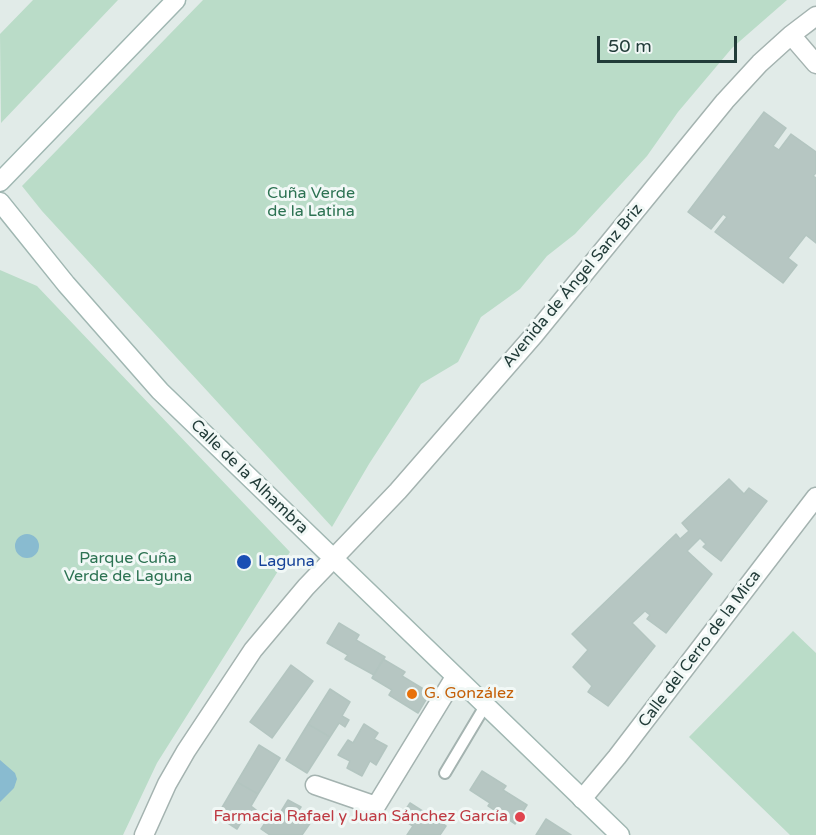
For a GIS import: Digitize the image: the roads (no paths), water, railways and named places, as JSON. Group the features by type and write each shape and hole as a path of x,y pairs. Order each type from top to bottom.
{"street":[{"path":"0,182 176,0"},
{"name":"Avenida de Ángel Sanz Briz","path":"144,835 167,784 186,751 253,650 534,335 725,101 760,63 790,35 816,16"},
{"path":"790,35 816,64"},
{"name":"Calle de la Alhambra","path":"0,201 66,284 160,391 620,835"},
{"name":"Calle del Cerro de la Mica","path":"582,799 617,757 816,496"},
{"path":"315,785 376,806 455,677"}],"lane":[{"path":"445,773 485,706"}],"water":[{"path":"27,534 32,535 38,541 38,551 32,557 27,558 22,557 16,551 15,546 16,541 22,535"},
{"path":"0,760 15,773 17,779 14,788 0,802"}],"place":[{"name":"Laguna","path":"244,562"},
{"name":"G. González","path":"412,694"},
{"name":"Farmacia Rafael y Juan Sánchez García","path":"520,817"}],"park label":[{"name":"Cuña Verde de la Latina","path":"311,203"},
{"name":"Parque Cuña Verde de Laguna","path":"128,568"}]}
